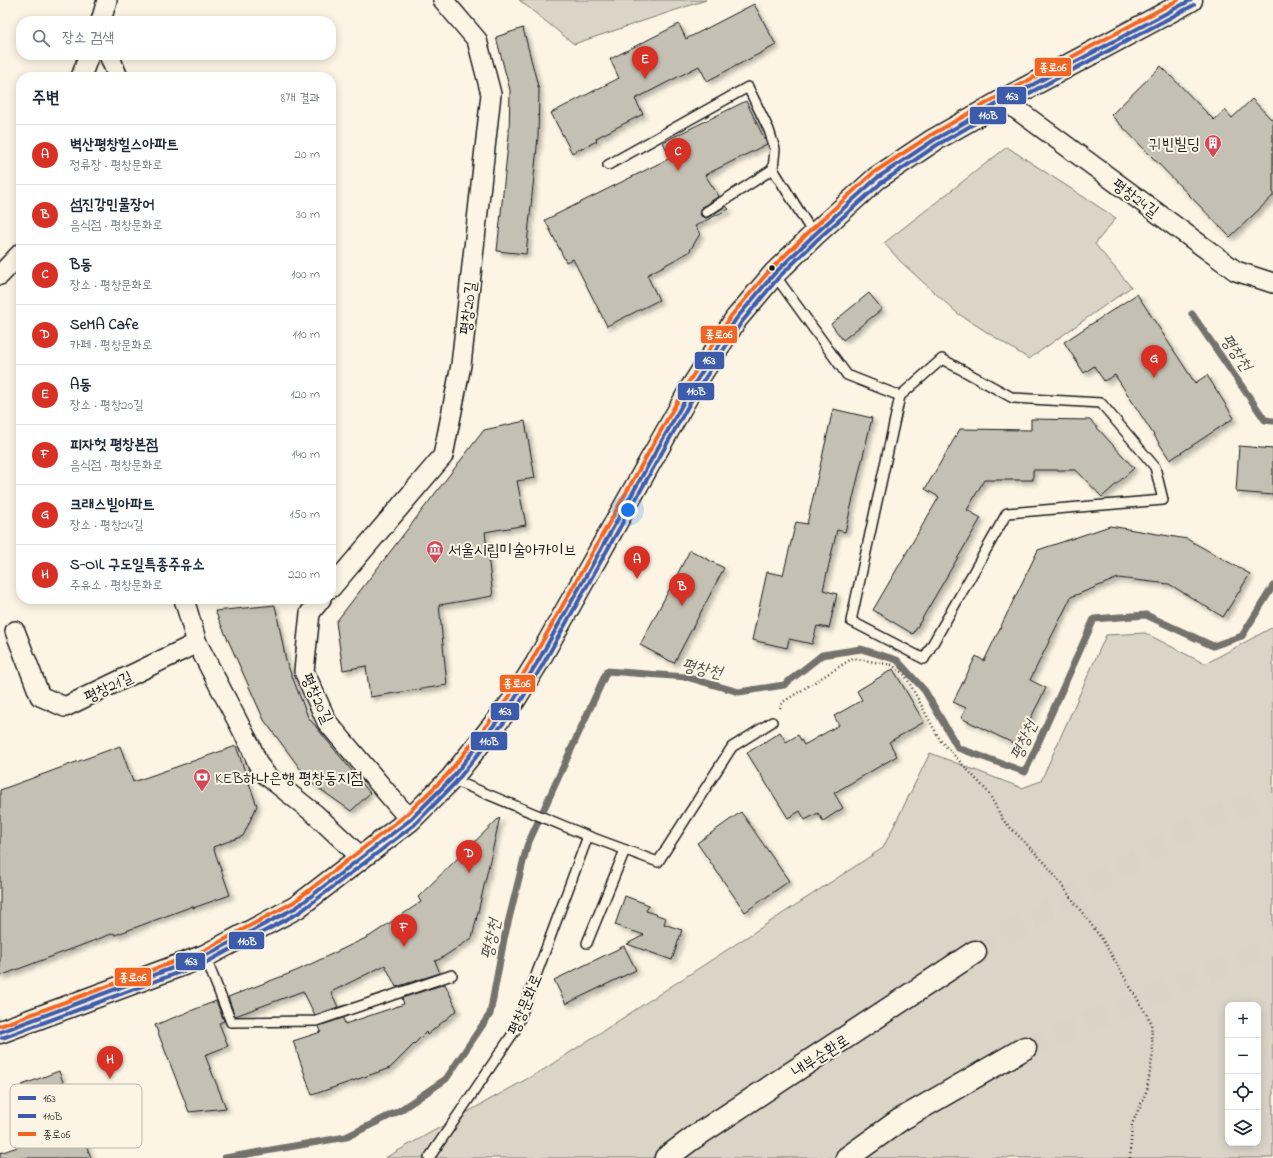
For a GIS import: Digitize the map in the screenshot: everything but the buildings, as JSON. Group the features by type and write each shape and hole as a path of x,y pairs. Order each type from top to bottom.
{"main road":[{"path":"0,1032 205,956 297,907 410,820 452,779 514,700 537,663 691,389 736,318 774,274 814,235 877,178 934,140 1004,100 1191,0"},
{"name":"내부순환로","path":"666,1158 693,1138 975,952"},
{"path":"847,1158 900,1120 1025,1048"}],"street":[{"path":"102,16 106,0"},
{"name":"평창20길","path":"336,582 443,456 461,365 491,94 477,40 443,0"},
{"path":"82,72 87,60"},
{"path":"111,60 116,72"},
{"name":"평창24길","path":"1004,100 1236,271 1273,283"},
{"path":"0,275 16,258"},
{"path":"185,604 197,643 250,745 258,764 266,775 315,814 362,858"},
{"name":"평창20길","path":"318,604 310,613 304,671 327,722 410,820"},
{"name":"평창21길","path":"15,631 40,696 65,707 197,643"}],"lane":[{"path":"608,165 748,87 769,130 775,149 773,169 814,235"},
{"path":"706,212 773,169"},
{"path":"774,274 847,375 900,396"},
{"path":"942,359 1014,398 1101,403 1155,467 1164,500 1007,513 924,659 851,621 900,396 942,359"},
{"path":"452,779 588,836 658,862 732,748 772,722"},
{"name":"평창문화로","path":"429,1158 516,1029 588,836"},
{"path":"587,943 625,850"},
{"path":"205,956 231,1022 316,1021 452,975"}],"path":[{"path":"772,722 784,702 853,658 892,664 905,675 940,740 988,792 1003,820 1051,871 1102,939 1151,1022 1153,1053 1147,1090 1132,1124 1130,1158"}],"shaded area":[{"path":"519,0 706,0 574,44"},
{"path":"1007,147 1116,218 1095,244 1131,287 1029,359 957,313 901,262 884,243"},
{"path":"1273,627 1273,1158 385,1158 543,1070 883,848 930,753 1022,788 1041,781 1106,635 1145,633 1205,664"}],"waterway":[{"name":"평창천","path":"1192,314 1265,420 1273,421"},
{"name":"평창천","path":"225,1158 346,1137 399,1111 446,1079 490,1014 504,939 527,846 607,671 686,677 739,692 784,685 822,655 861,649 897,660 925,691 958,748 1025,772 1094,619 1146,615 1213,646 1242,636 1273,586"}],"tunnel":[{"path":"975,952 1199,823 1273,794"},
{"path":"1025,1048 1273,946"}],"transit line":[{"name":"종로06","path":"0,1026 203,951 294,902 406,815 447,775 509,697 532,660 686,386 731,316 770,270 873,173 931,135 1001,95 1178,0"},
{"name":"163","path":"0,1032 205,956 297,907 410,820 451,779 514,700 537,663 691,389 736,319 774,274 814,235 877,178 934,140 1004,100 1191,0"},
{"name":"110B","path":"2,1038 207,962 300,912 414,825 455,783 519,704 542,666 696,392 741,323 778,278 818,239 881,183 937,145 1007,105 1194,5"}],"place":[{"name":"A동","path":"645,79"},
{"name":"귀빈빌딩","path":"1213,158"},
{"name":"B동","path":"678,171"},
{"name":"크래스빌아파트","path":"1154,378"},
{"name":"서울시립미술아카이브","path":"435,564"},
{"name":"벽산평창힐스아파트","path":"637,579"},
{"name":"섬진강민물장어","path":"682,606"},
{"name":"KEB하나은행 평창동지점","path":"202,792"},
{"name":"SeMA Cafe","path":"469,873"},
{"name":"피자헛 평창본점","path":"404,947"},
{"name":"S-OIL 구도일특종주유소","path":"110,1079"}]}
